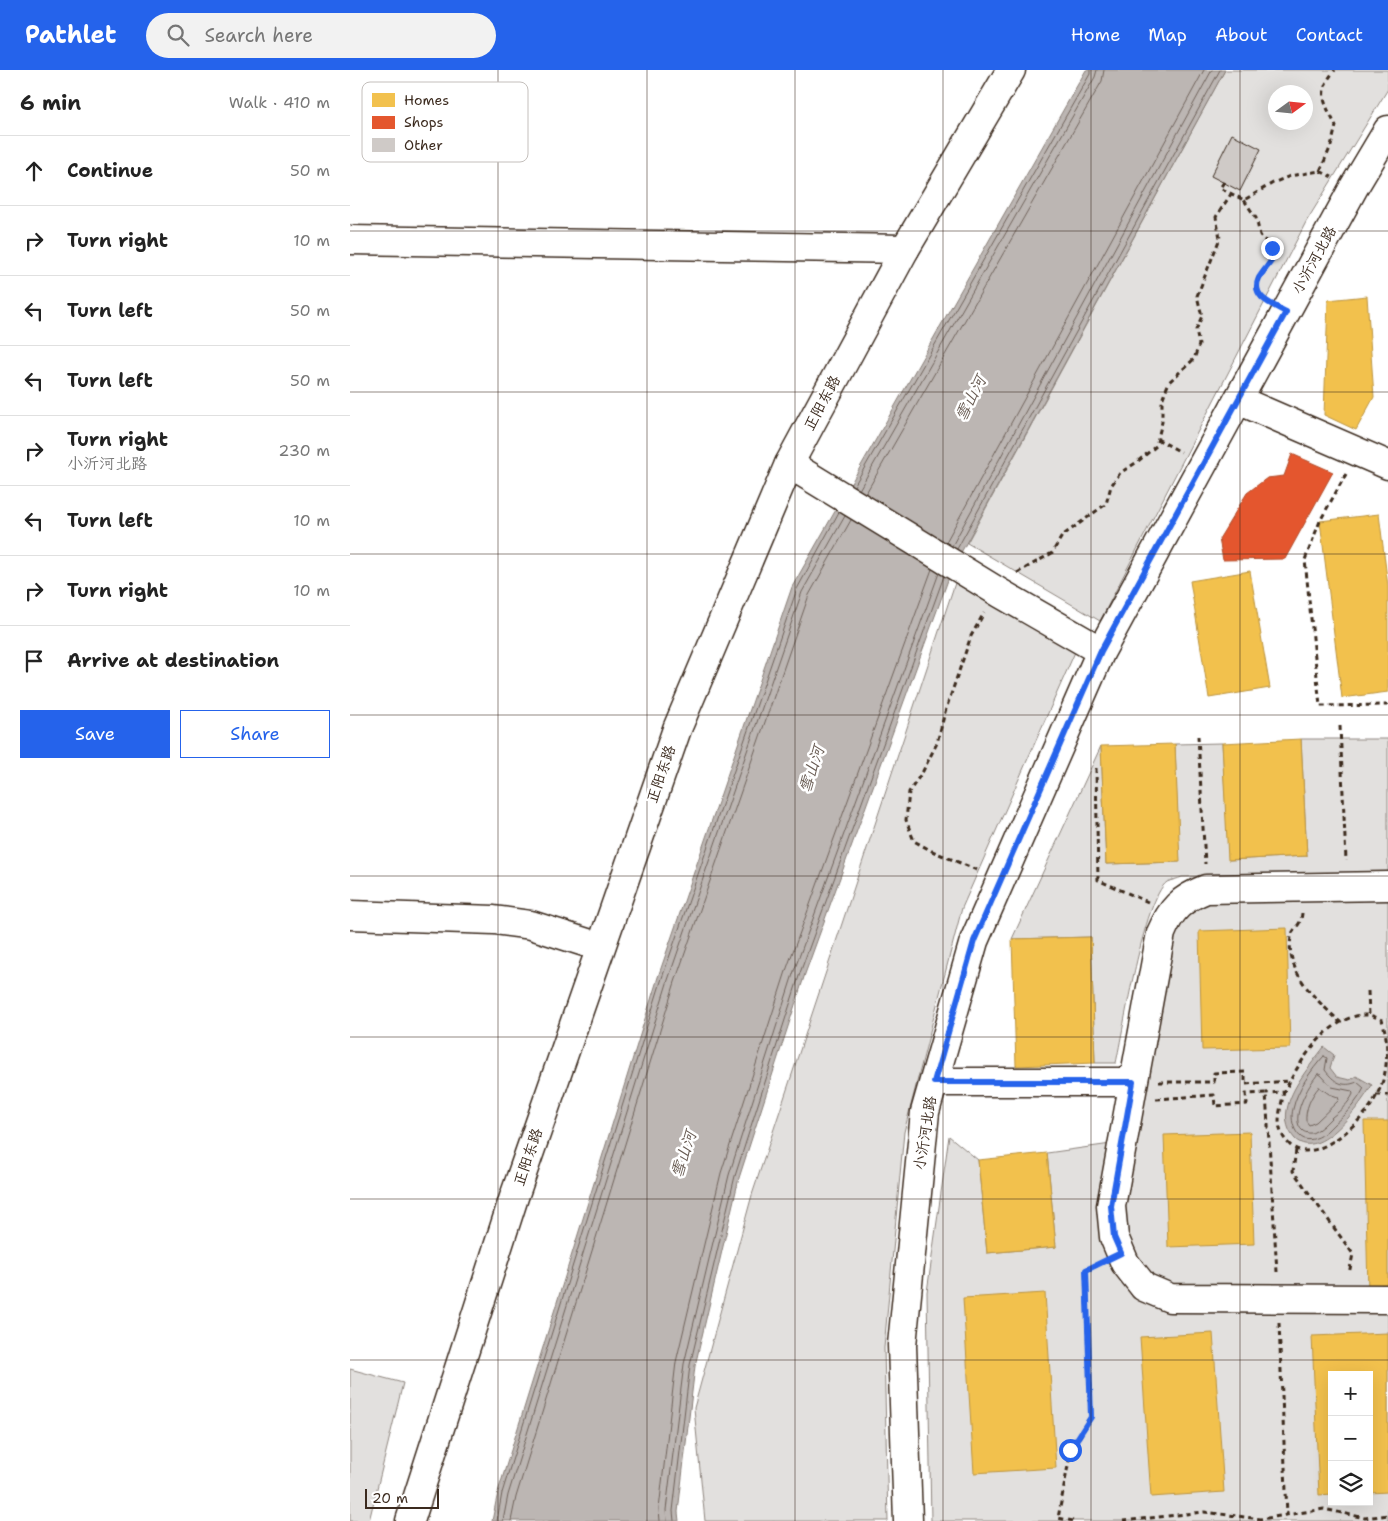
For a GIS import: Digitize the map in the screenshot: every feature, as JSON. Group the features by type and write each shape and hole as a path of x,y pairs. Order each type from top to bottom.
{"street":[{"name":"正阳东路","path":"410,1521 514,1197 677,729 789,464 905,249 1012,70"},
{"name":"小沂河北路","path":"908,1521 902,1345 925,1112 974,941 1101,651 1354,187 1388,130"},
{"path":"350,240 905,249"},
{"path":"1238,400 1388,465"},
{"path":"789,464 1000,593 1101,651"},
{"path":"1388,886 1206,889 1191,895 1177,905 1161,933 1111,1206 1114,1237 1125,1264 1144,1287 1170,1298 1388,1299"},
{"path":"350,915 494,920 531,925 600,947"},
{"path":"934,1082 1132,1092"}],"path":[{"path":"1320,171 1331,146 1336,126 1323,99 1326,80 1335,70"},
{"path":"1244,200 1273,183 1290,176 1320,171 1354,187"},
{"path":"1224,182 1220,188 1244,200 1256,218 1260,235 1272,248 1273,258 1258,279 1257,289 1262,299 1286,312"},
{"path":"1001,880 932,851 914,841 906,820 909,792 923,771 937,743 945,712 971,636 984,612 1017,573 1052,553 1062,536 1106,504 1111,486 1120,473 1156,446 1162,422 1162,400 1169,382 1194,359 1199,345 1196,330 1202,316 1197,296 1220,238 1216,217 1231,194"},
{"path":"1358,452 1320,521 1305,560 1320,706 1388,705"},
{"path":"1340,726 1348,886"},
{"path":"1198,736 1206,889"},
{"path":"1096,768 1098,880 1172,912"},
{"path":"1302,887 1302,921 1291,934 1290,947 1293,962 1301,979 1314,997 1340,1022"},
{"path":"1368,990 1369,1014"},
{"path":"1369,1014 1382,1020 1387,1033 1386,1078 1367,1110 1346,1131 1324,1147 1310,1151 1296,1150 1285,1140 1280,1128 1280,1112 1284,1092 1308,1051 1323,1035 1340,1022 1353,1016 1369,1014"},
{"path":"1132,1092 1214,1082 1214,1073 1245,1072 1246,1084 1290,1081"},
{"path":"1132,1092 1214,1096 1215,1106 1247,1104 1246,1094 1284,1092"},
{"path":"1266,1093 1278,1298 1287,1515"},
{"path":"1376,1096 1388,1095"},
{"path":"1296,1150 1293,1171 1353,1254 1344,1299"},
{"path":"1073,1521 1058,1518 1070,1450 1091,1417 1086,1270 1121,1253"},
{"path":"1123,1521 1204,1512 1261,1519 1324,1509 1365,1518 1388,1515"}],"shaded area":[{"path":"1225,70 1388,70 1388,89 1306,222 1100,621 967,543"},
{"path":"955,583 1075,652 962,908 904,1132 884,1348 888,1521 705,1521 694,1408 752,1195"},
{"path":"1301,739 1388,739 1388,873 1182,877 1167,882 1158,893 1150,913 1129,996 1116,1063 1095,1063 1091,937 1012,939 1101,746 1106,864 1179,862 1175,744 1222,743 1229,860 1307,856"},
{"path":"1296,896 1313,901 1388,898 1388,1290 1176,1292 1141,1268 1126,1234 1122,1201 1177,921 1206,901"},
{"path":"949,1136 978,1160 987,1253 1056,1247 1047,1153 1111,1144 1109,1258 1133,1298 1169,1309 1388,1309 1388,1521 931,1521 927,1292"},
{"path":"350,1369 403,1383 369,1521 350,1521"}],"water":[{"name":"雪山河","path":"1086,70 1225,70 952,569 805,974 739,1178 695,1366 678,1512 679,1521 492,1521 498,1492 658,977 792,587"},
{"path":"1324,1047 1334,1055 1330,1068 1337,1077 1350,1080 1356,1076 1372,1085 1359,1105 1339,1128 1316,1143 1305,1144 1295,1139 1291,1133 1286,1114 1292,1093"}],"building: Homes":[{"path":"1367,296 1374,397 1356,430 1324,415 1328,300"},
{"path":"1379,514 1388,586 1388,692 1342,698 1320,521"},
{"path":"1250,571 1270,688 1209,698 1190,581"},
{"path":"1301,739 1307,856 1228,860 1222,743"},
{"path":"1175,744 1180,862 1106,864 1101,746"},
{"path":"1287,928 1290,1048 1202,1050 1199,931"},
{"path":"1091,937 1095,1063 1016,1066 1012,939"},
{"path":"1364,1121 1388,1121 1388,1290 1368,1291"},
{"path":"1250,1132 1254,1244 1168,1247 1164,1135"},
{"path":"1047,1153 1056,1247 987,1253 978,1160"},
{"path":"1045,1293 1056,1468 974,1473 963,1298"},
{"path":"1213,1333 1224,1492 1151,1497 1140,1337"},
{"path":"1388,1333 1388,1492 1373,1493 1373,1371 1328,1371 1328,1494 1319,1495 1312,1336"}],"building: Shops":[{"path":"1292,454 1333,472 1285,559 1223,560 1219,539 1247,493 1267,478 1284,476"}],"building: Other":[{"path":"1232,134 1261,149 1240,191 1211,176"}],"route":[{"path":"1070,1450 1091,1417 1086,1270 1121,1253 1114,1237 1111,1206 1133,1082 934,1082 974,941 1101,651 1286,312 1262,299 1257,289 1258,279 1273,258 1272,248"}]}
